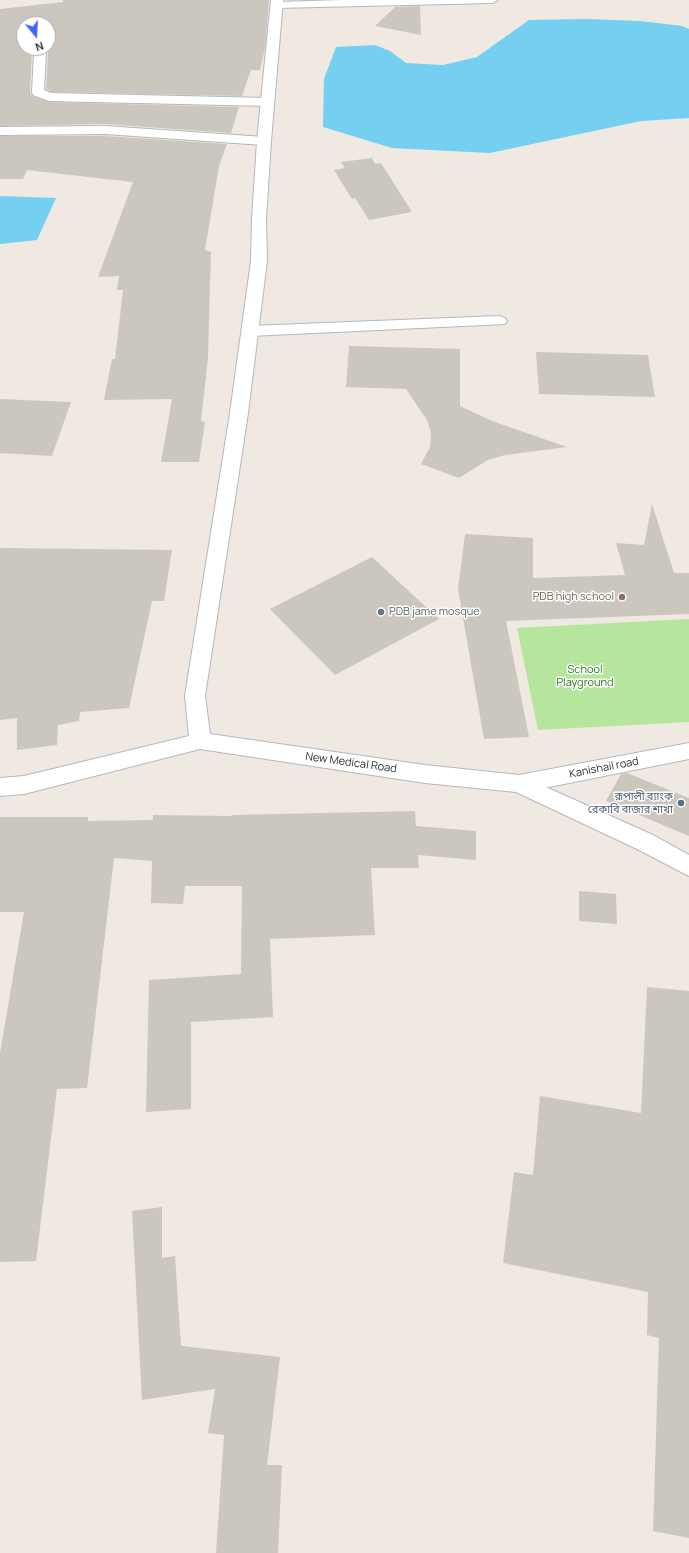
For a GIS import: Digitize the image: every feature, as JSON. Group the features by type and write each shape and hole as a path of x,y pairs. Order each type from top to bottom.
{"street":[{"path":"200,741 195,696 213,585 250,331 260,247 259,219 264,141 277,3 492,0"},
{"path":"40,56 38,92 49,97 268,102"},
{"path":"0,131 105,130 264,141"},
{"path":"250,331 499,321"},
{"name":"New Medical Road","path":"0,787 24,785 200,741 425,774 475,778 519,784 645,842 689,866"},
{"name":"Kanishail road","path":"519,784 689,752"}],"green space":[{"name":"School Playground","path":"689,619 689,722 538,730 517,628"}],"water":[{"path":"585,19 640,21 682,26 689,29 689,118 641,121 490,153 392,148 323,127 324,79 336,47 375,45 390,51 406,63 443,65 477,57 529,20"},
{"path":"0,196 56,198 37,240 0,244"}],"building":[{"path":"63,0 269,0 265,48 260,70 251,70 242,96 51,92 46,89 48,56 56,56 56,16 16,16 16,56 32,56 30,92 32,96 49,102 239,107 231,133 105,124 0,126 0,9 63,2"},
{"path":"420,6 421,35 375,26 395,7"},
{"path":"0,136 105,136 227,144 219,166 205,250 211,252 208,358 201,421 205,422 199,462 161,462 172,399 104,400 112,359 115,359 123,290 117,290 119,276 98,277 133,182 27,170 23,179 0,179"},
{"path":"372,158 375,164 381,163 412,212 369,220 355,198 352,199 334,170 345,168 341,162"},
{"path":"349,346 460,349 460,406 492,421 567,447 505,455 488,460 459,478 421,464 430,447 431,433 427,420 406,389 346,387"},
{"path":"536,352 648,355 655,397 539,394"},
{"path":"0,399 71,402 52,456 0,453"},
{"path":"652,504 674,573 689,573 689,614 506,621 529,737 484,739 458,589 465,534 533,538 533,578 625,575 616,543 644,545"},
{"path":"0,548 172,550 164,601 152,601 129,708 80,712 79,721 58,725 57,745 17,750 17,718 0,720"},
{"path":"372,557 439,619 335,675 270,609"},
{"path":"627,773 689,798 689,836 606,801 621,774"},
{"path":"415,811 416,826 476,831 476,860 418,855 419,868 371,868 375,935 270,939 273,1017 191,1022 191,1109 146,1112 149,980 241,974 242,886 185,886 183,904 151,903 152,861 114,858 87,1088 57,1089 36,1261 0,1262 0,1053 24,912 0,912 0,817 88,817 88,821 153,820 153,815 231,816"},
{"path":"579,891 616,894 617,924 579,921"},
{"path":"647,987 689,991 689,1538 653,1531 659,1338 647,1335 648,1292 503,1263 514,1172 533,1175 540,1096 641,1113"},
{"path":"162,1207 162,1258 175,1256 181,1346 280,1357 267,1465 282,1465 278,1553 216,1553 224,1435 208,1433 215,1389 142,1400 132,1211"}],"place":[{"name":"PDB high school","path":"622,597"},
{"name":"PDB jame mosque","path":"381,612"},
{"name":"রূপালী ব্যাংক রেকাবি বাজার শাখা","path":"681,803"}]}
